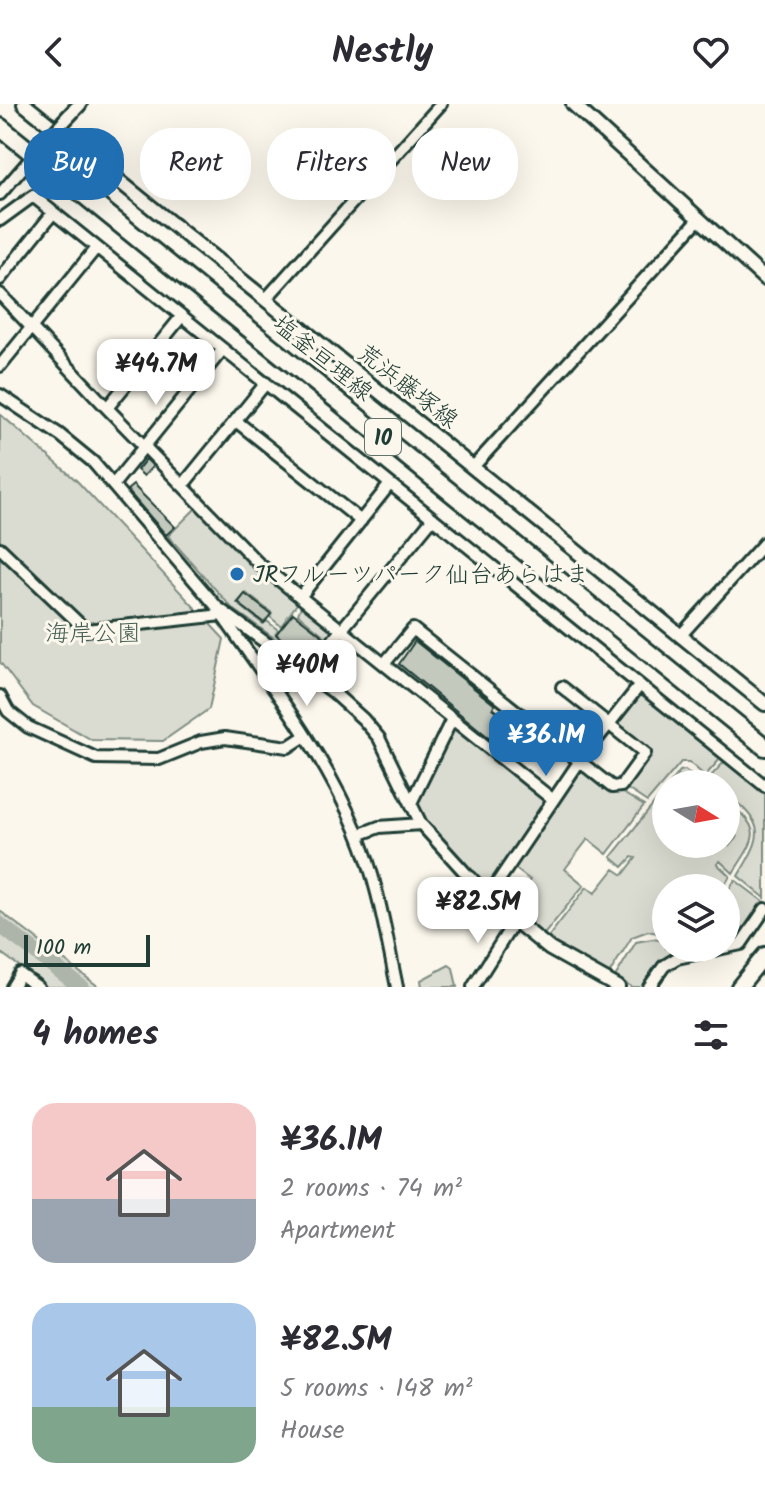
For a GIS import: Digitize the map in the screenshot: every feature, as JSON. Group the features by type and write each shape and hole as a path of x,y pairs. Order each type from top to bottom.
{"main road":[{"name":"塩釜亘理線","path":"0,127 24,147"},
{"name":"塩釜亘理線","path":"90,200 765,747"},
{"path":"739,987 765,955"}],"street":[{"name":"荒浜藤塚線","path":"24,104 765,704"},
{"path":"58,128 80,104"},
{"path":"265,300 441,104"},
{"path":"573,104 765,279"},
{"path":"0,194 24,166"},
{"path":"0,220 33,196 765,786"},
{"path":"0,279 53,213"},
{"path":"474,466 699,219"},
{"path":"0,366 96,248"},
{"path":"0,294 258,563 552,799"},
{"path":"107,408 182,316"},
{"path":"113,485 223,349"},
{"path":"183,485 266,383"},
{"path":"0,395 60,435 93,462 220,611 305,736 329,774 358,835 382,907 397,987"},
{"path":"236,421 361,521"},
{"path":"300,597 390,484"},
{"path":"307,672 433,518"},
{"path":"681,635 765,542"},
{"path":"0,548 86,630 220,611 307,672 351,707 379,738 421,824 487,898 550,949 618,987"},
{"path":"384,664 413,629 612,787 621,786 645,753 562,687"},
{"path":"487,898 552,799 640,685"},
{"path":"0,696 8,711 28,727 96,758 159,759 201,742 225,738 288,747 305,736"},
{"path":"411,803 452,719"},
{"path":"358,835 379,827 421,824"},
{"path":"649,987 664,966 677,958 741,944 765,909"},
{"path":"473,987 514,922"},
{"path":"12,987 20,974 38,987"}],"green space":[{"name":"海岸公園","path":"0,414 77,481 224,639 209,709 163,741 92,740 33,706 0,662"},
{"path":"197,507 299,601 281,626 270,617 272,613 246,593 237,603 263,624 267,621 278,630 275,634 279,638 277,640 232,608 168,536"},
{"path":"302,604 330,626 333,634 328,639 298,614"},
{"path":"638,696 644,696 721,758 710,770 698,770 689,762 681,762 674,770 652,770 652,796 647,802 623,786 650,752 619,727 618,721"},
{"path":"458,724 548,802 486,890 426,825 416,806 451,726"},
{"path":"725,761 736,770 716,770"},
{"path":"584,769 644,806 607,854 588,839 565,869 584,885 542,937 508,907 530,880 513,867 578,770"},
{"path":"740,773 765,793 765,898 739,874 756,839 757,830 740,806"},
{"path":"652,806 652,858 740,858 740,813 753,834 733,873 720,861 717,864 728,874 652,874 652,932 632,937 609,974 546,940 587,887 595,893 614,869 623,875 636,858 632,857 623,867 611,857"},
{"path":"740,884 764,902 740,937"},
{"path":"0,911 99,987 47,987 0,952"},
{"path":"652,939 652,962 665,962 643,987 632,987 615,977 636,942"},
{"path":"449,965 453,968 457,987 422,987 421,980"}],"building":[{"path":"146,459 153,466 144,476 137,470"},
{"path":"133,485 175,527 166,535 127,490"},
{"path":"245,594 271,614 264,623 238,603"},
{"path":"293,613 324,637 307,659 290,646 288,649 280,643 283,640 276,634"},
{"path":"415,641 495,705 493,708 533,735 514,758 399,664"}],"waterway":[{"path":"0,925 81,987"}],"place":[{"name":"JRフルーツパーク仙台あらはま","path":"237,574"}]}
